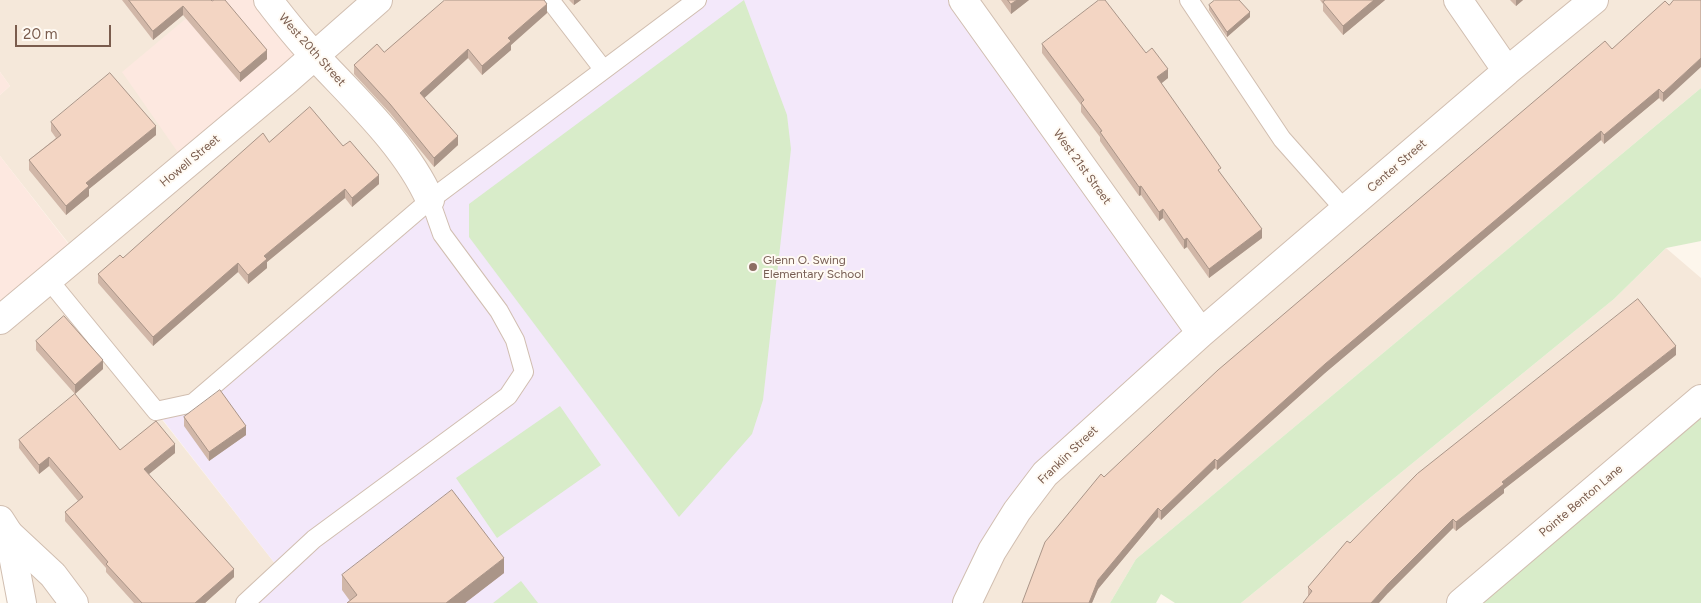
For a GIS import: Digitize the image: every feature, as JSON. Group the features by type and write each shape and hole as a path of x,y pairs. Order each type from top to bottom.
{"street":[{"name":"West 20th Street","path":"268,0 313,55 357,100 420,176 430,200"},
{"name":"Howell Street","path":"0,320 287,80 313,55 378,0"},
{"name":"West 21st Street","path":"963,0 1201,333"},
{"path":"1458,0 1507,72"},
{"name":"Center Street","path":"1201,333 1594,0"},
{"name":"Franklin Street","path":"968,603 992,551 1016,511 1045,474 1201,333"},
{"name":"Pointe Benton Lane","path":"1461,603 1701,399"},
{"path":"4,527 22,603"},
{"path":"4,527 53,575 74,603"}],"lane":[{"path":"550,0 603,69"},
{"path":"48,279 156,411 193,403 430,200 697,0"},
{"path":"1189,0 1282,139 1346,210"},
{"path":"245,603 314,539 508,396 524,372 515,340 499,311 442,234 430,200"}],"shaded area":[{"path":"0,0 697,0 193,403 156,412 280,570 245,603 22,603 0,520 0,320 77,254 0,156 0,95 10,86 0,72"},
{"path":"208,0 268,0 313,55 186,164 122,72"},
{"name":"Glenn O. Swing Elementary School","path":"697,0 963,0 1201,333 1045,474 967,603 245,603 280,570 156,411 193,403 430,200"},
{"path":"963,0 1701,0 1701,88 1136,559 1110,603 967,603"},
{"path":"0,72 10,86 0,95"},
{"path":"0,156 77,255 0,319"},
{"path":"1666,248 1701,278 1701,399 1461,603 1241,603 1614,299"}],"green space":[{"path":"744,0 787,115 791,149 763,400 752,434 679,517 469,237 469,204"},
{"path":"1701,88 1701,241 1666,248 1614,299 1241,603 1175,603 1161,594 1156,603 1110,603 1136,559"},
{"path":"1701,399 1701,603 1461,603"},
{"path":"560,406 601,465 497,538 456,478"},
{"path":"521,581 538,603 493,603"}],"building":[{"path":"129,0 225,0 267,50 240,73 183,6 153,31"},
{"path":"445,0 544,0 547,4 508,38 511,41 482,66 468,49 420,93 458,136 434,158 390,104 354,65 377,44 384,52"},
{"path":"1008,0 1017,0 1011,4"},
{"path":"1099,0 1105,0 1146,53 1152,48 1168,69 1157,77 1221,168 1218,170 1262,229 1209,269 1187,238 1184,240 1163,209 1159,212 1141,186 1139,187 1081,103 1084,100 1042,44"},
{"path":"1215,0 1239,0 1250,12 1227,32 1209,5"},
{"path":"1326,0 1374,0 1343,26 1323,2"},
{"path":"1674,0 1701,0 1701,58 1663,93 1659,89 1604,135 1601,131 1325,364 1217,461 1215,459 1161,511 1158,508 1098,580 1089,603 1022,603 1045,542 1101,474 1104,477 1218,370 1605,41 1612,49 1665,1 1669,5"},
{"path":"110,73 156,126 86,183 89,186 66,206 29,160 61,135 51,122"},
{"path":"310,107 343,146 350,141 379,175 352,198 345,189 264,256 267,259 248,275 238,263 153,337 98,274 120,255 123,258 263,133 269,142"},
{"path":"1638,299 1676,346 1502,482 1504,484 1456,522 1453,519 1371,603 1303,603 1312,591 1308,587 1347,541 1350,543 1417,474"},
{"path":"64,316 103,360 75,385 36,341"},
{"path":"220,390 246,426 209,452 184,417"},
{"path":"75,394 120,450 156,421 175,444 144,469 234,569 195,603 142,603 106,564 108,562 65,512 83,497 49,457 39,465 19,440"},
{"path":"452,490 504,558 446,603 347,603 357,595 342,575"}],"place":[{"name":"Glenn O. Swing Elementary School","path":"753,267"}]}
